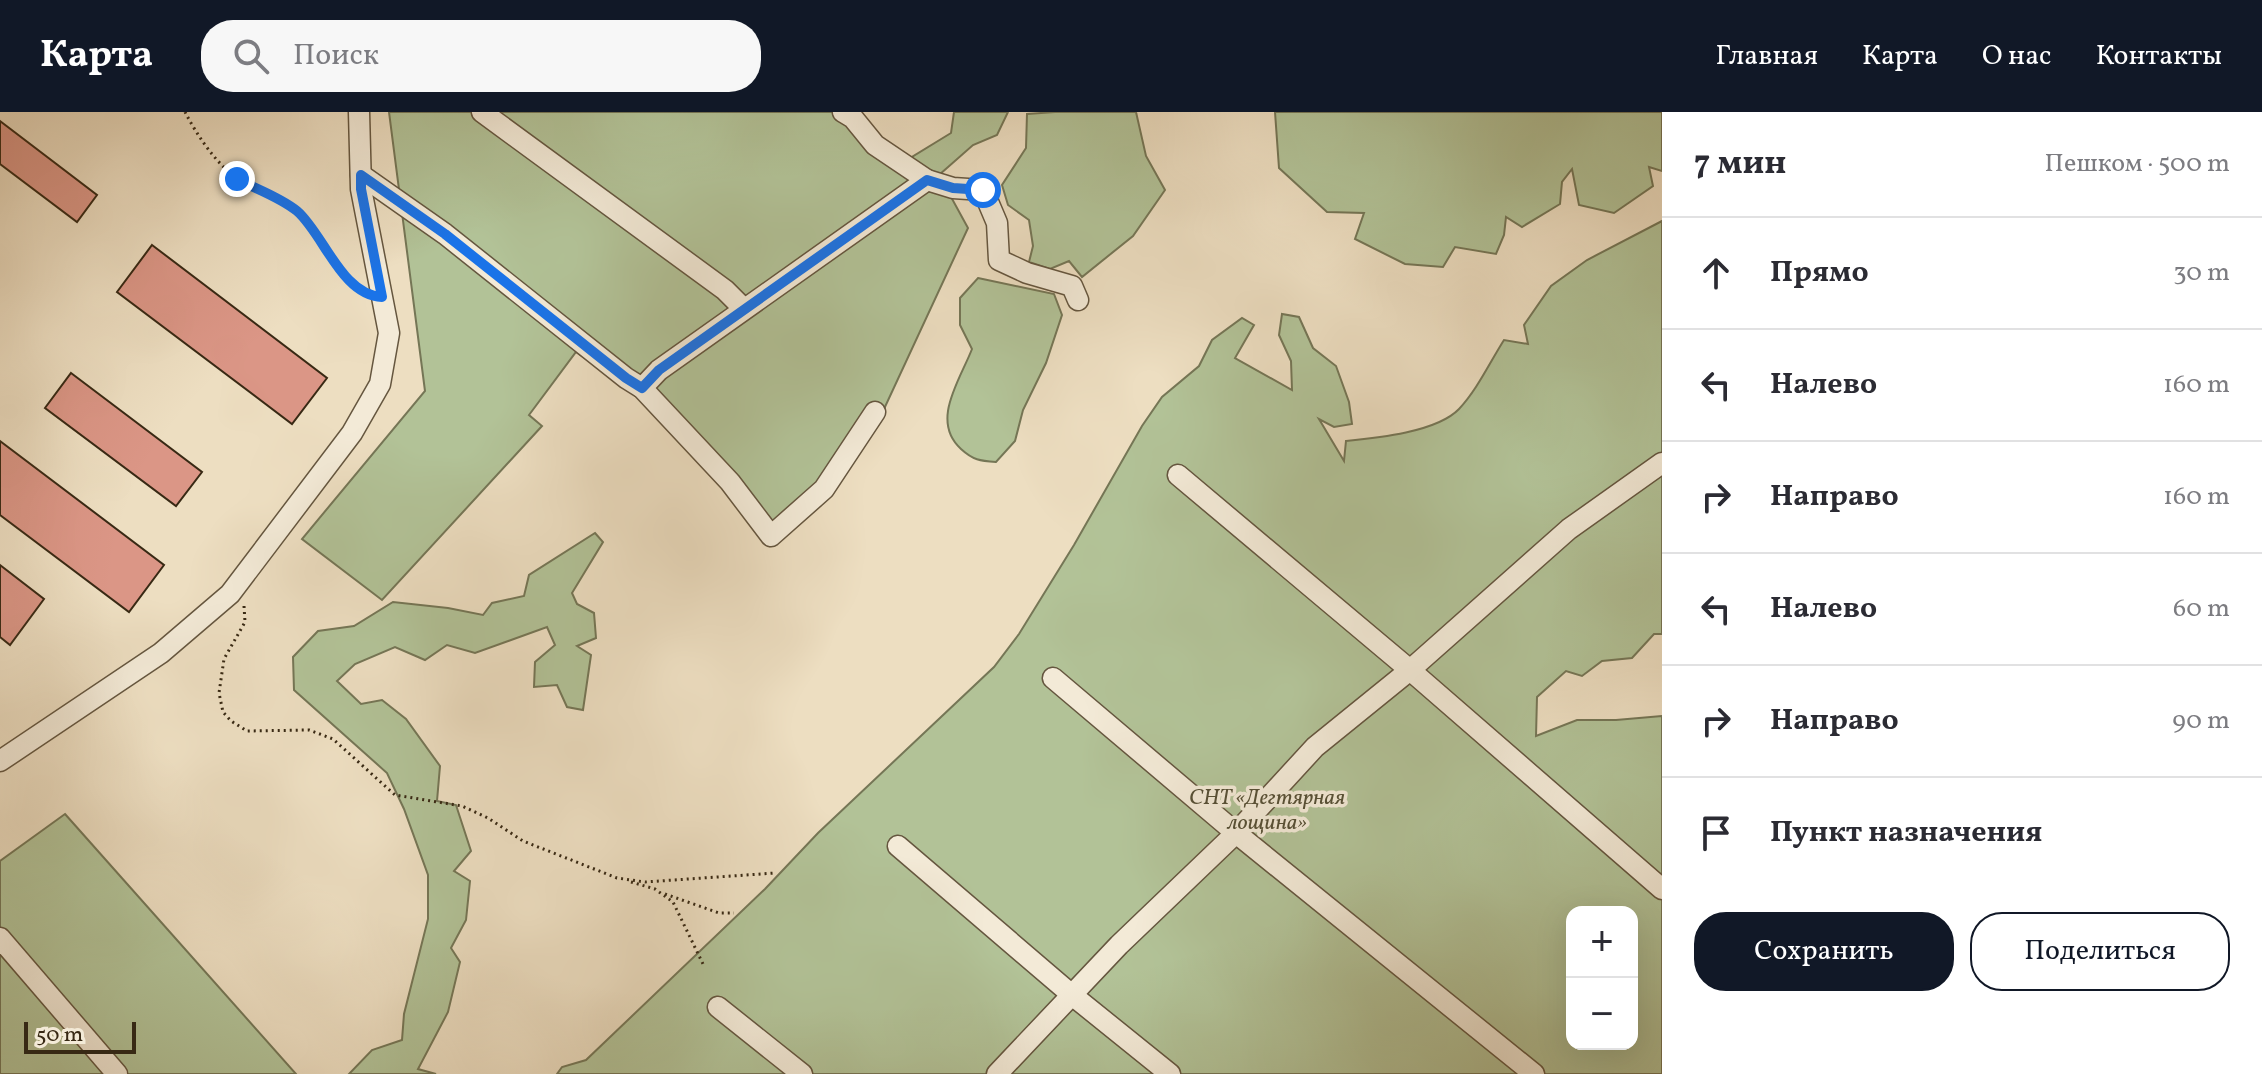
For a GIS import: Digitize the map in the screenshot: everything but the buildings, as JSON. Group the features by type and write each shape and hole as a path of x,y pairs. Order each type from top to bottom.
{"street":[{"path":"0,761 161,653 230,594 352,433 380,384 389,333 361,189 359,112"},
{"path":"482,112 725,290 744,309"},
{"path":"843,112 853,118 875,145 927,180 953,188 983,190 997,223 999,260 1027,273 1072,286 1078,300"},
{"path":"361,175 445,234 642,388 730,482 771,536 824,489 875,412"},
{"path":"642,388 659,370 927,180"},
{"path":"997,1074 1119,945 1236,833 1315,747 1410,670 1569,529 1662,463"},
{"path":"1178,475 1410,670 1662,889"},
{"path":"1053,678 1236,833 1534,1074"},
{"path":"898,846 1072,995 1170,1074"},
{"path":"0,938 117,1074"},
{"path":"718,1007 802,1074"}],"path":[{"path":"185,112 237,179 285,202 300,213 343,274 360,289 382,297"},
{"path":"242,578 245,622 224,659 219,693 223,712 231,721 247,731 309,730 333,739 395,795 462,806 488,818 523,841 617,878 719,913 734,913"},
{"path":"617,878 645,882 775,873"},
{"path":"655,889 673,902 703,964"}],"green space":[{"path":"389,112 857,112 884,142 910,158 951,133 954,112 1008,112 997,135 973,145 939,175 968,228 878,422 829,496 770,546 723,487 637,395 576,352 529,415 542,426 382,600 302,539 425,391"},
{"path":"1136,112 1146,156 1165,190 1133,236 1082,277 1069,261 1050,269 1029,262 1033,246 1029,220 1008,205 1002,185 1026,148 1027,114"},
{"path":"1275,112 1662,112 1662,171 1649,167 1653,186 1614,213 1579,205 1572,169 1562,182 1560,204 1522,227 1506,217 1504,235 1496,254 1455,247 1443,267 1405,264 1355,239 1364,213 1327,212 1279,168"},
{"name":"СНТ «Дегтярная лощина»","path":"1662,221 1662,634 1654,634 1632,658 1602,661 1582,676 1566,671 1537,697 1536,736 1577,720 1662,716 1662,1074 557,1074 562,1067 586,1060 765,889 818,833 994,667 1019,634 1074,545 1142,426 1162,397 1199,366 1212,340 1242,318 1254,325 1235,358 1292,390 1291,361 1279,335 1282,314 1299,317 1313,348 1336,366 1349,402 1352,424 1334,427 1319,419 1344,461 1346,441 1390,436 1422,428 1449,417 1459,409 1504,340 1528,344 1524,325 1551,286 1587,260"},
{"path":"978,278 1054,294 1062,315 1046,363 1023,410 1015,441 996,462 977,459 965,453 952,438 948,426 950,400 972,349 960,325 960,298"},
{"path":"595,533 603,542 572,593 577,604 594,613 596,638 577,646 591,655 583,710 567,707 557,685 534,687 535,662 555,645 547,627 475,653 447,645 425,660 395,647 355,664 337,681 361,704 382,700 406,719 440,766 437,801 456,805 471,851 454,871 470,881 466,920 451,948 460,962 448,1012 418,1069 436,1074 349,1074 372,1050 402,1040 404,1014 428,919 428,875 387,773 294,690 293,657 318,631 354,626 393,602 483,615 492,603 524,596 529,575"},
{"path":"65,814 296,1074 0,1074 0,861"}],"route":[{"path":"237,179 285,202 300,213 343,274 360,289 382,297 361,175 445,234 642,388 659,370 927,180 953,188 983,190"}]}
